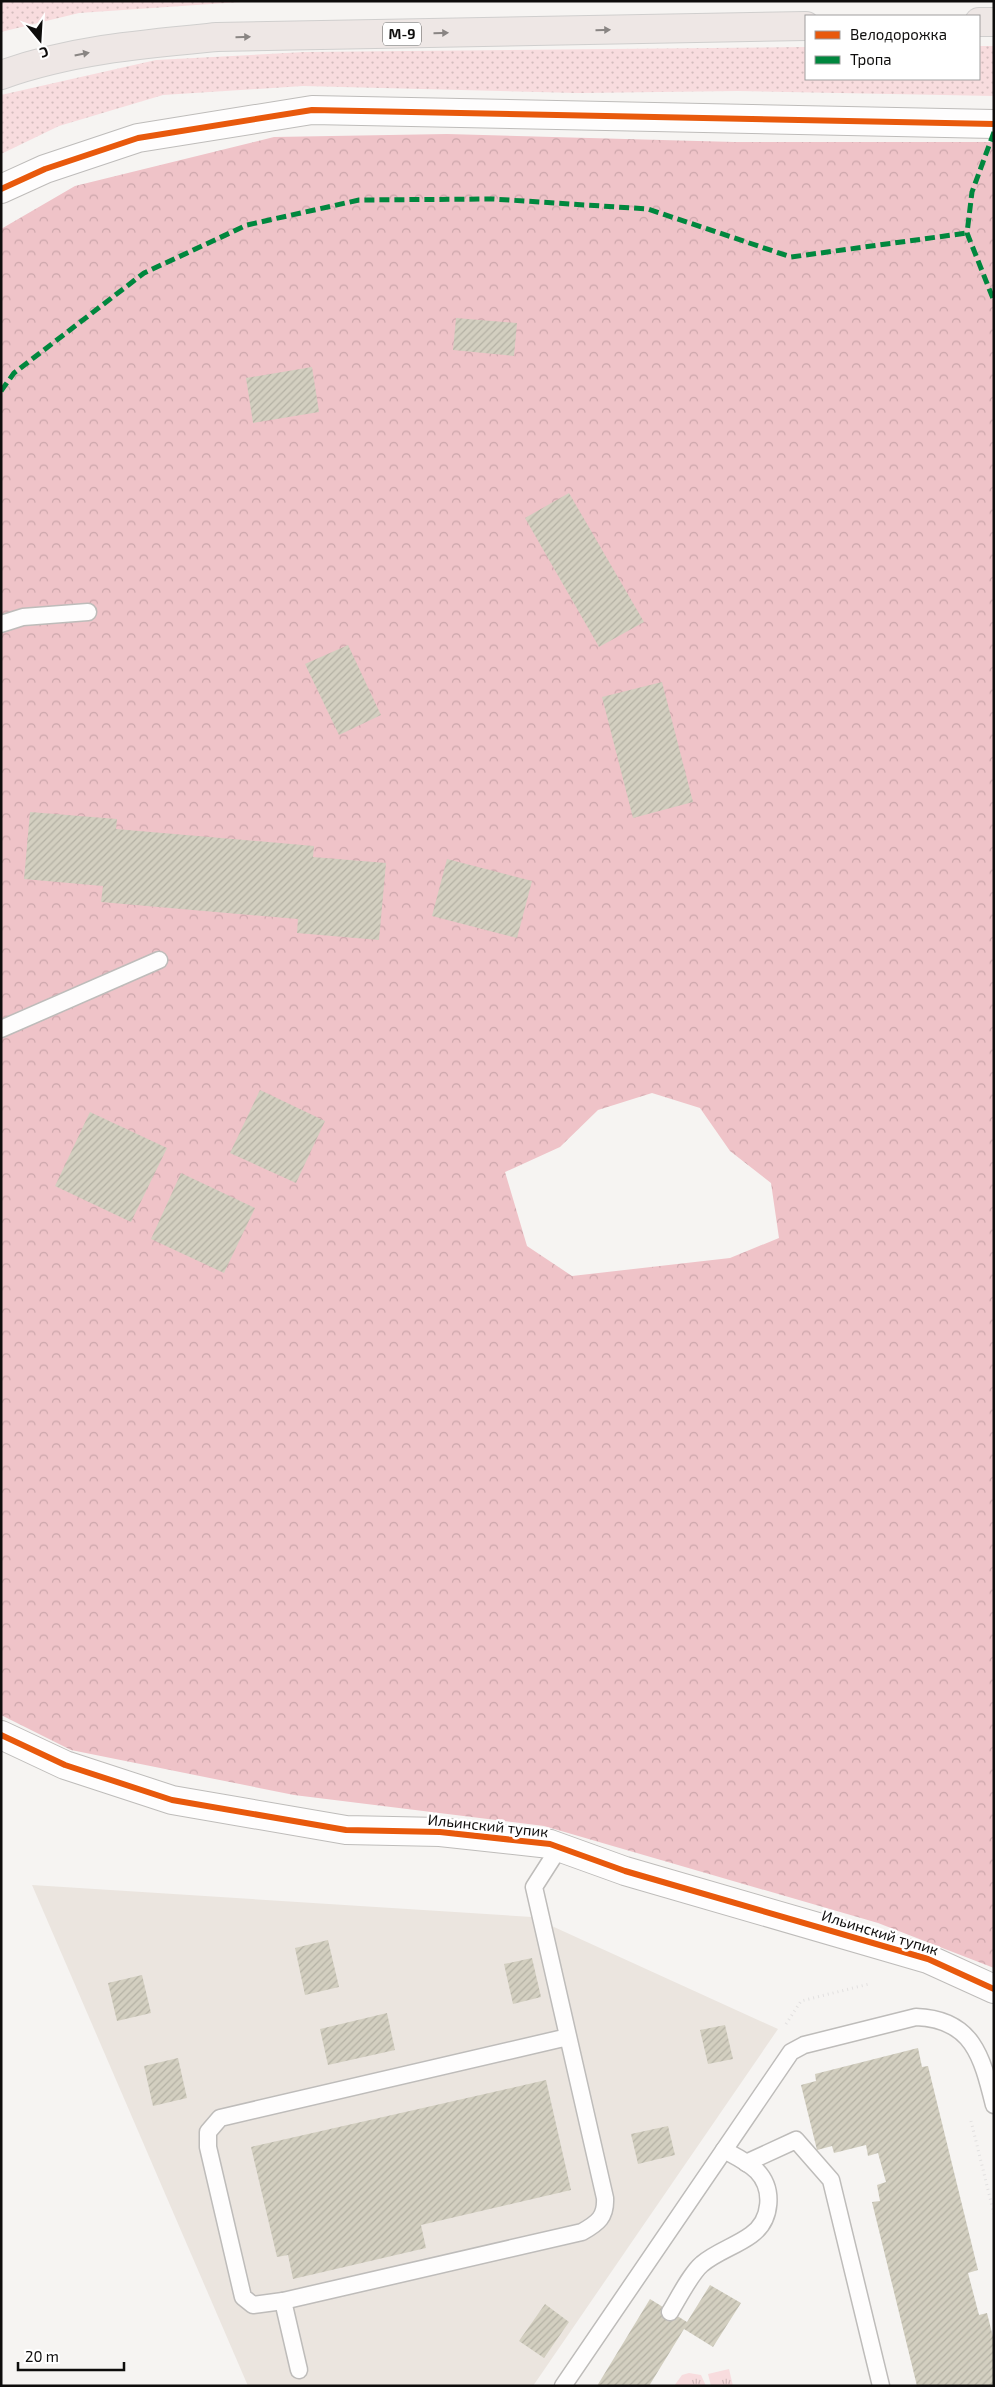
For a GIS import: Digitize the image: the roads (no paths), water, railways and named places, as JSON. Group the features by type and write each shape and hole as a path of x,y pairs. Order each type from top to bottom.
{"main road":[{"path":"980,22 994,22"},
{"name":"М-9","path":"1,75 36,63 125,45 217,37 805,26"}],"street":[{"path":"1,189 45,169 138,138 312,110 994,124"},
{"name":"Ильинский тупик","path":"1,1735 65,1765 172,1800 346,1830 440,1832 550,1844 625,1871 928,1959 994,1989"}],"lane":[{"path":"1,624 23,617 88,612"},
{"path":"1,1029 159,960"},
{"path":"559,1848 534,1887 605,2198 606,2209 599,2222 582,2232 283,2300 253,2305 243,2297 208,2147 208,2132 220,2118 568,2037"},
{"path":"563,2386 791,2052 804,2045 916,2017 931,2017 944,2021 961,2031 975,2045 982,2059 994,2105"},
{"path":"746,2163 796,2140 831,2180 881,2386"},
{"path":"670,2312 700,2264 748,2237 761,2226 769,2205 768,2192 764,2180 756,2170 724,2150"},
{"path":"283,2300 299,2370"}]}
